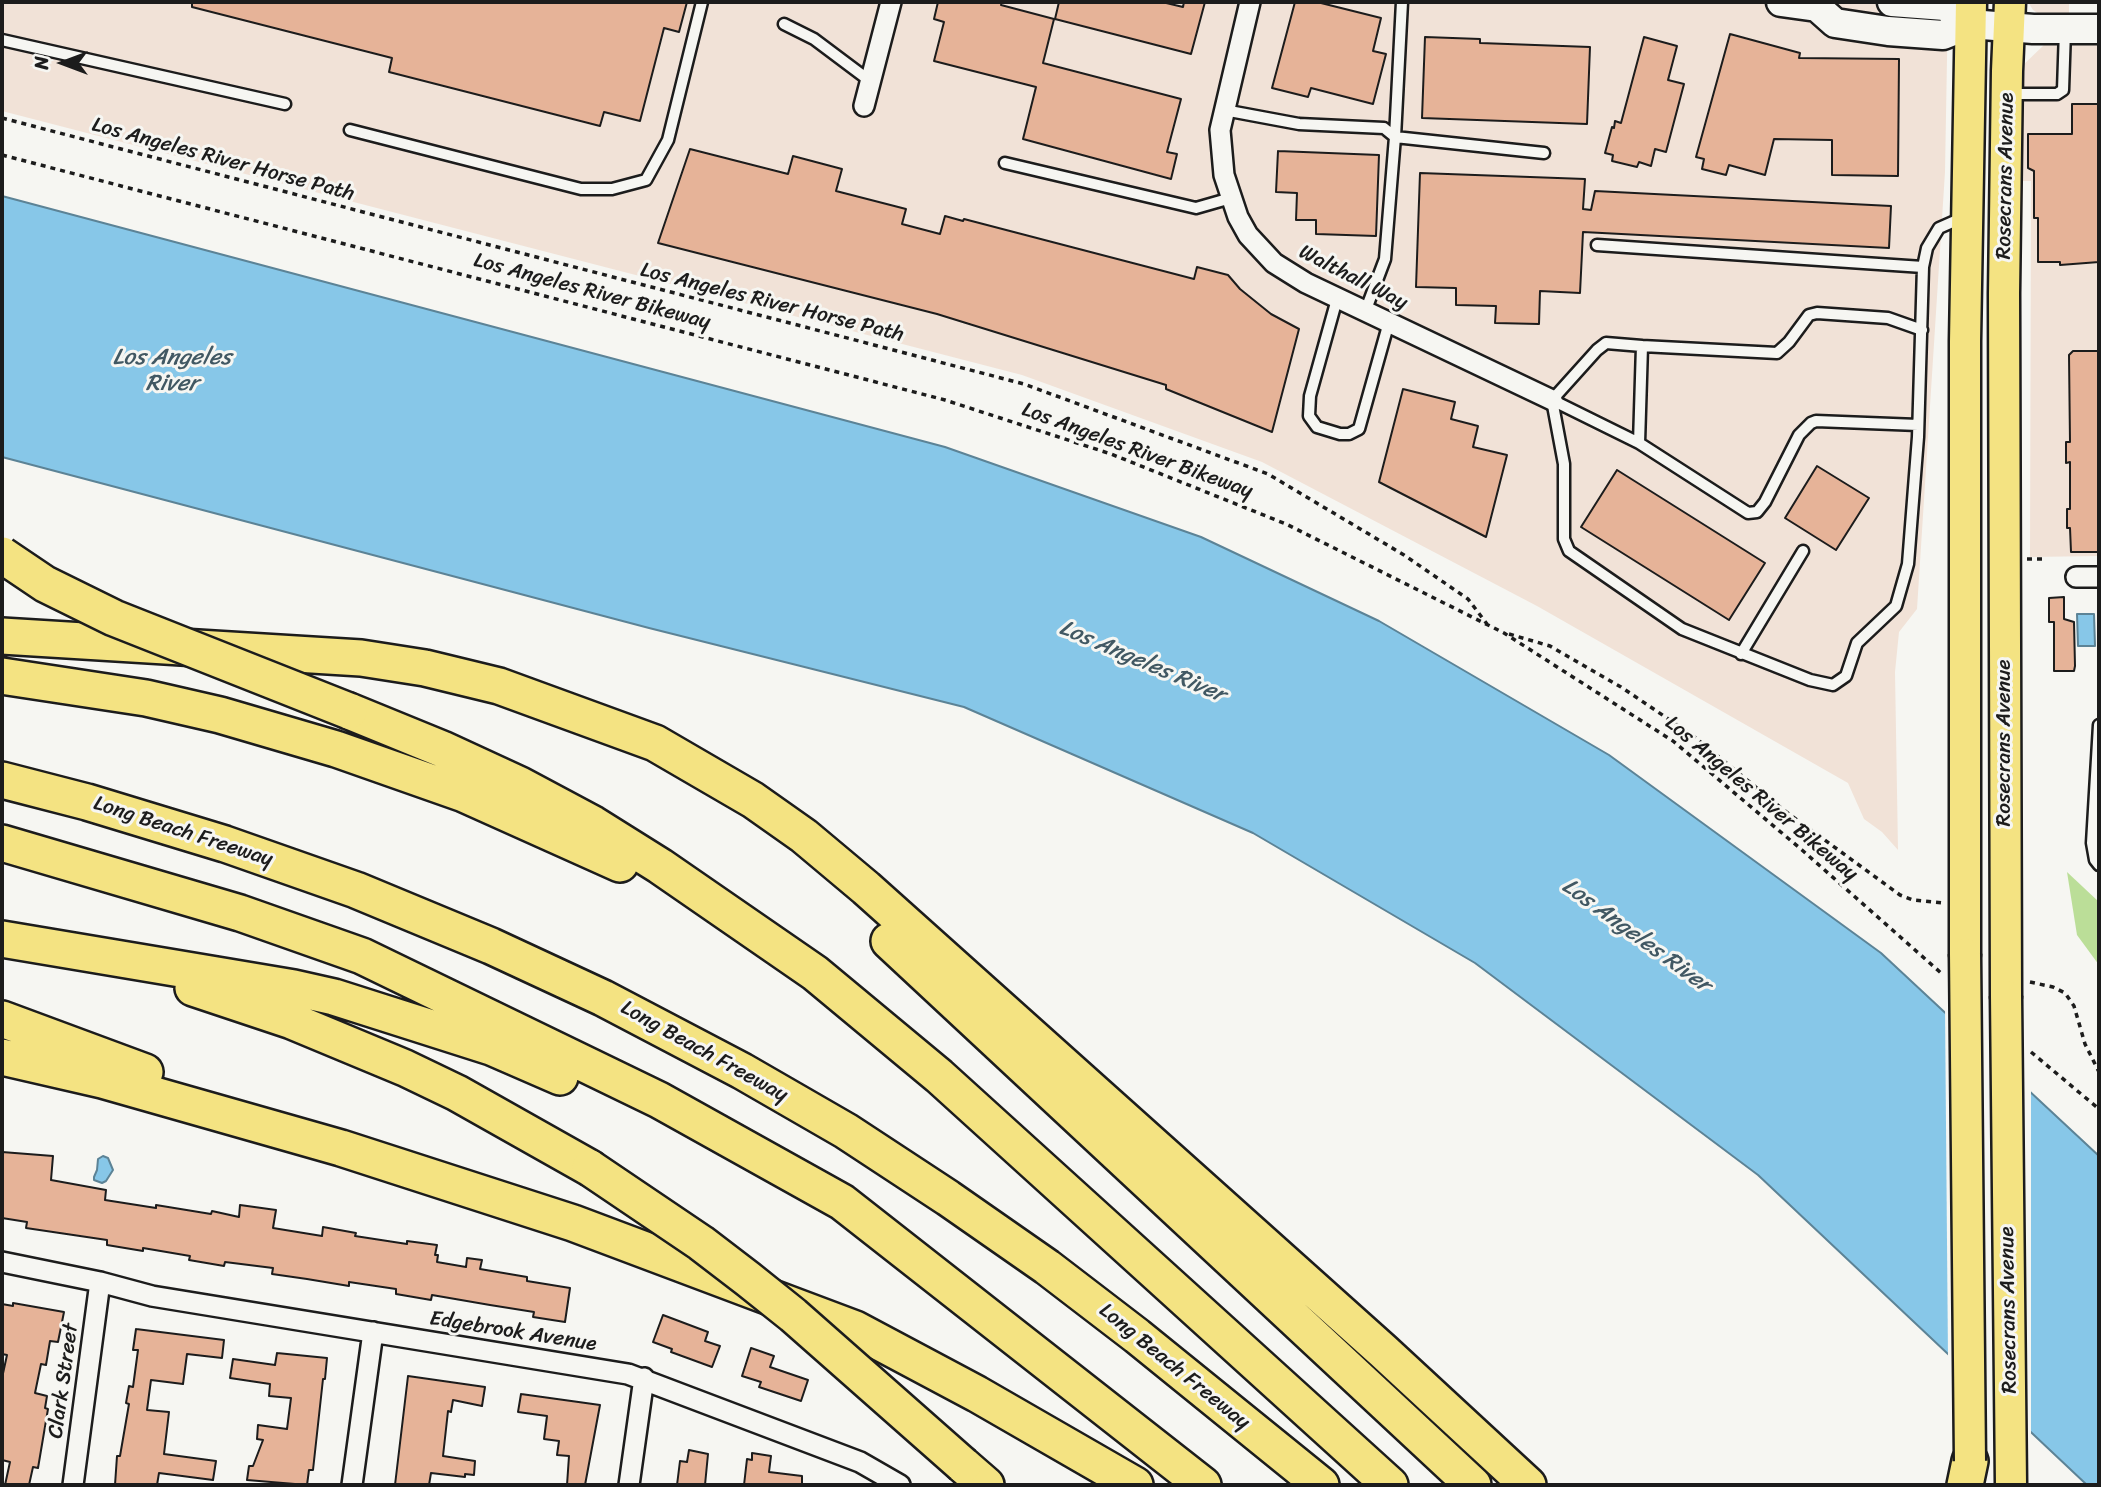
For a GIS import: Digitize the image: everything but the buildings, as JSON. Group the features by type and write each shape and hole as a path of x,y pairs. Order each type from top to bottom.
{"highway":[{"path":"2,555 46,584 114,618 442,749 520,785 593,824 660,866 815,973 939,1076 1390,1485"},
{"path":"2,636 361,658 425,668 499,686 655,743 753,800 804,836 866,888 1383,1350 1528,1485"},
{"path":"2,676 146,698 220,715 336,748 464,794 566,838 728,915"},
{"path":"598,723 794,856 842,896 1473,1485"},
{"name":"Long Beach Freeway","path":"2,780 225,844 356,890 491,946 603,998 742,1071 846,1131 1046,1267 1137,1336 1321,1485"},
{"path":"2,843 240,913 362,956 659,1100 842,1202 1203,1485"},
{"path":"4,939 308,991 491,1047 563,1079 659,1100"},
{"path":"4,939 185,986 292,1021 348,1043 457,1093 590,1168 701,1243 793,1315 975,1475"},
{"path":"2,1019 341,1148"},
{"path":"2,1057 102,1080 341,1148 573,1223 855,1329 977,1394 1136,1485"}],"main road":[{"name":"Rosecrans Avenue","path":"1968,1477 1964,904 1965,341 1971,13"},
{"name":"Rosecrans Avenue","path":"2010,15 2004,455 2011,1485"}],"street":[{"path":"864,106 891,2"},
{"name":"Walthall Way","path":"1251,2 1223,110 1221,150 1224,175 1231,198 1248,235 1275,263 1306,283 1552,400"},
{"path":"1782,2 1821,4 1835,23 1943,35 1971,13"},
{"path":"1903,2 1945,6 1971,13 2010,15 2065,29 2099,29"},
{"path":"2076,577 2099,577"},
{"name":"Edgebrook Avenue","path":"2,1262 100,1282 152,1296 614,1371 643,1378 860,1462 900,1485"},
{"name":"Clark Street","path":"73,1485 100,1282"},
{"path":"352,1485 373,1332"},
{"path":"629,1485 643,1378"}],"lane":[{"path":"350,130 580,189 612,189 646,180 668,140 702,2"},
{"path":"1366,312 1385,259 1402,2"},
{"path":"784,24 814,39 870,80"},
{"path":"2007,94 2057,94 2063,90 2065,29"},
{"path":"2,40 285,104"},
{"path":"1223,110 1298,124 1384,128 1395,137 1545,153"},
{"path":"1005,163 1196,208 1231,198"},
{"path":"1552,400 1564,464 1564,539 1569,551 1682,629 1811,680 1833,685 1846,676 1857,643 1896,606 1908,564 1912,534 1923,267 1927,248 1939,228 1968,215"},
{"path":"1597,245 1923,267"},
{"path":"1337,299 1310,396 1309,416 1317,428 1340,434 1349,434 1359,429 1389,322"},
{"path":"1552,400 1606,343 1777,353 1809,314 1818,313 1888,318 1922,330"},
{"path":"1639,443 1643,345"},
{"path":"1552,400 1639,443 1748,513 1757,512 1765,502 1799,435 1811,423 1918,425"},
{"path":"1741,654 1803,551"},
{"path":"2099,725 2092,844 2095,860 2099,865"}],"path":[{"name":"Los Angeles River Horse Path","path":"2,118 1024,384 1268,474 1404,555 1468,599 1487,624"},
{"name":"Los Angeles River Bikeway","path":"2,155 945,400 1111,454 1286,524 1504,633 1673,741 1943,974"},
{"path":"2023,559 2043,559"},
{"path":"1504,633 1550,646 1621,687 1692,735 1785,811 1900,895 1913,900 1964,904"},
{"path":"2006,988 2032,982 2065,993 2074,1006 2085,1044 2099,1072"},
{"path":"2024,1045 2099,1109"}],"shaded area":[{"path":"2,2 1948,2 1945,172 1917,609 1899,632 1895,672 1898,850 1882,832 1864,819 1848,783 1537,606 1262,462 1022,375 2,111"},
{"path":"2028,2 2069,2 2069,17 2039,14"},
{"path":"2045,44 2099,45 2099,556 2030,557 2031,181 2019,181 2020,68"}],"green space":[{"path":"2067,872 2099,902 2099,965 2077,935"}],"water":[{"name":"Los Angeles River","path":"2,196 945,447 1201,537 1379,621 1609,755 1881,953 2099,1156 2099,1485 2087,1485 1758,1175 1475,963 1253,833 964,707 649,628 2,457"},
{"path":"2077,614 2094,614 2095,646 2078,646"},
{"path":"103,1156 108,1158 113,1170 102,1183 94,1180 94,1177 98,1159"}],"pier":[{"path":"1945,1008 2031,1087 2031,1438 1948,1359"}]}
